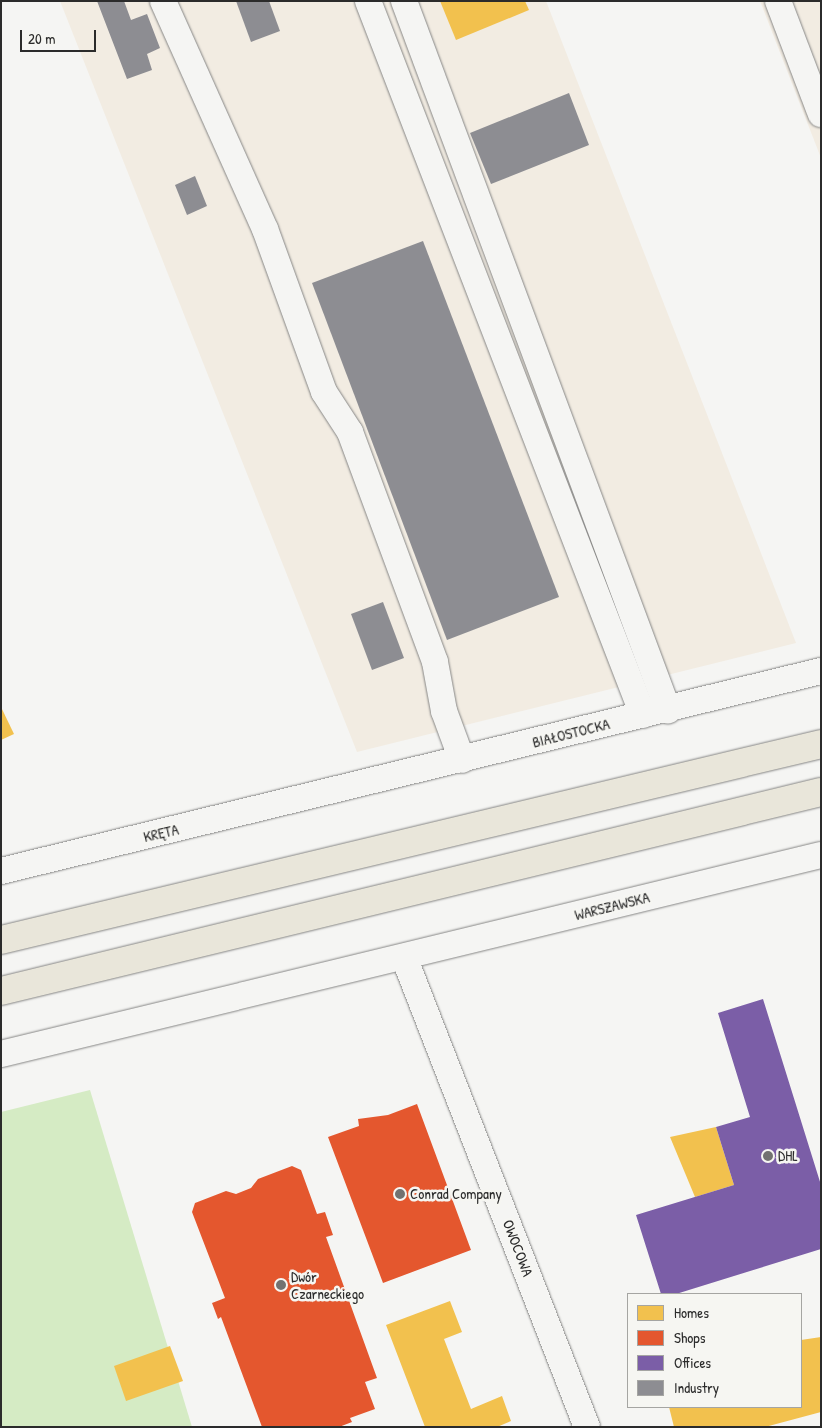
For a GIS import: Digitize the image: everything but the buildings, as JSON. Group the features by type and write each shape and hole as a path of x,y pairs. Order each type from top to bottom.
{"highway":[{"path":"1,940 821,744"},
{"path":"1,991 821,792"}],"street":[{"path":"163,1 265,229 324,392 350,432 435,662 444,711 462,760"},
{"path":"368,1 655,713"},
{"path":"404,1 655,713"},
{"path":"778,1 821,114"},
{"name":"BIAŁOSTOCKA","path":"322,795 821,671"},
{"name":"KRĘTA","path":"1,871 322,795"},
{"name":"WARSZAWSKA","path":"1,1054 404,958 821,855"},
{"name":"OWOCOWA","path":"404,958 586,1427"}],"shaded area":[{"path":"60,1 546,1 796,643 357,752"},
{"path":"760,1 821,1 821,158"}],"green space":[{"path":"90,1090 192,1427 1,1427 1,1112"}],"place":[{"name":"DHL","path":"768,1156"},
{"name":"Conrad Company","path":"400,1194"},
{"name":"Dwór Czarneckiego","path":"281,1285"}]}
